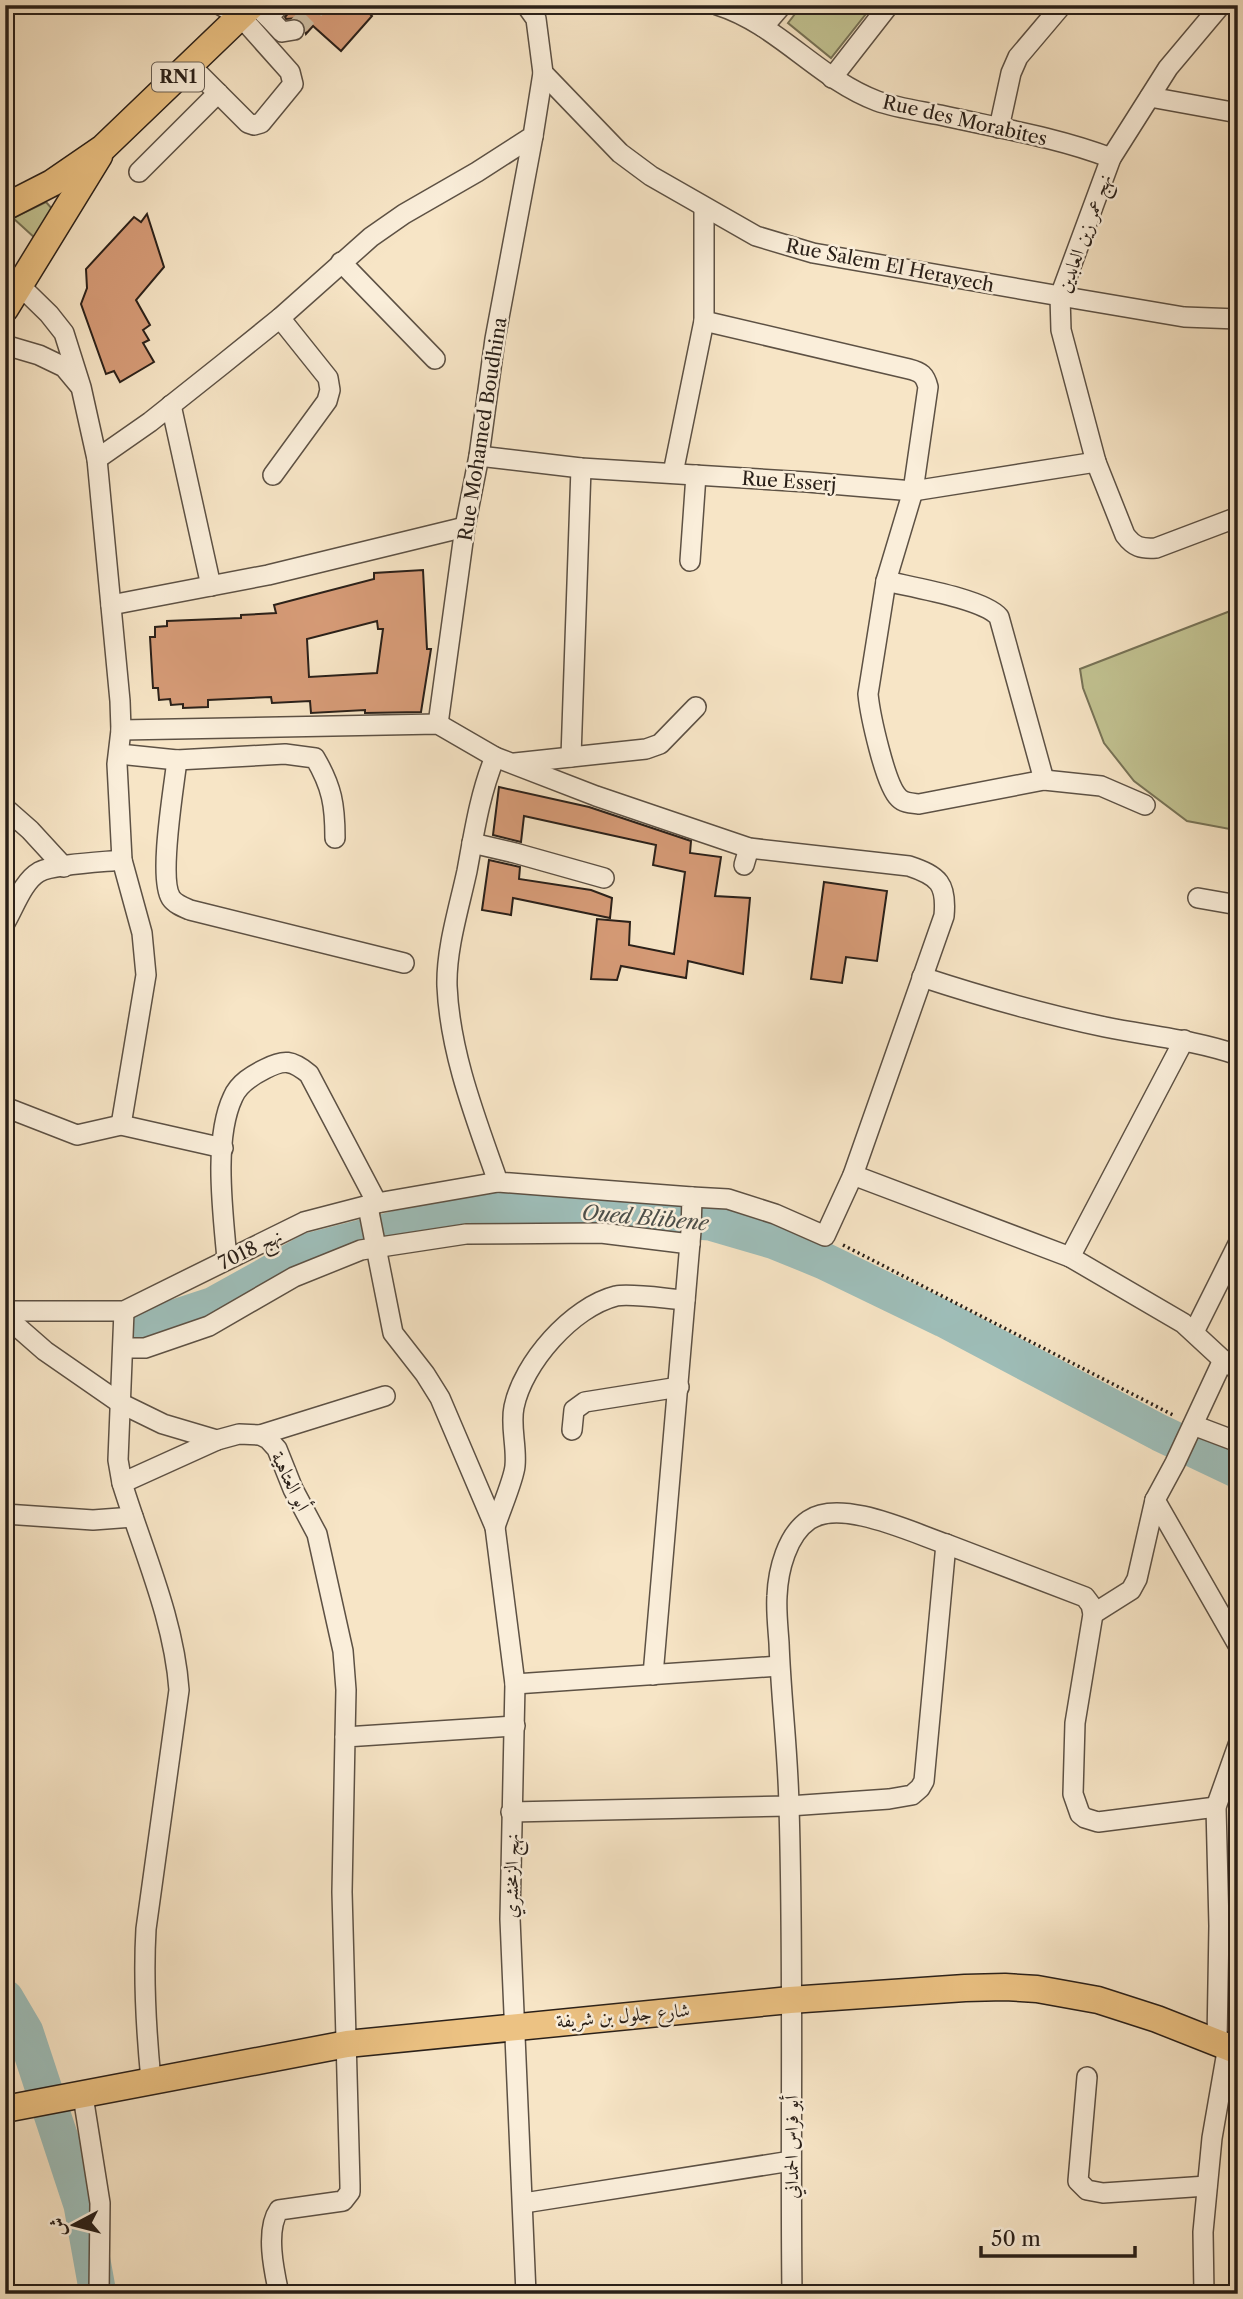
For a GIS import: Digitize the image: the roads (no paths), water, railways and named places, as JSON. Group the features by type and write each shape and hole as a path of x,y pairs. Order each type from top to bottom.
{"main road":[{"name":"RN1","path":"5,207 52,183 103,148 252,9"},
{"name":"RN1","path":"10,277 73,201 103,148"},
{"path":"5,310 10,277"},
{"name":"شارع جلول بن شريفة","path":"11,2108 348,2044 790,2000 965,1988 1037,1989 1098,2000 1227,2046"}],"street":[{"name":"Rue des Morabites","path":"717,5 763,27 832,78 880,102 1079,146 1111,158"},
{"path":"763,27 782,5"},
{"path":"832,78 889,5"},
{"path":"999,128 1011,73 1018,57 1062,5"},
{"name":"نهج عمر زين العابدين","path":"1221,5 1168,68 1111,158 1060,296 1061,330 1096,461 1125,535 1133,545 1156,548 1238,517"},
{"path":"252,9 282,32 294,30"},
{"path":"190,65 248,123 261,123 293,84 290,72 252,9"},
{"path":"537,10 543,73"},
{"name":"Rue Mohamed Boudhina","path":"438,724 465,527 479,456 495,339 543,73"},
{"name":"Rue Salem El Herayech","path":"543,73 620,153 651,176 756,236 787,247 1184,317 1238,319"},
{"path":"139,172 218,93"},
{"path":"1150,97 1238,113"},
{"path":"97,459 171,405 280,318 341,262 404,214 533,136"},
{"path":"673,473 704,321 704,208"},
{"path":"341,262 435,359"},
{"path":"10,277 49,314 64,333 81,387 97,459 121,730 117,764 122,860 142,933 146,975 121,1125"},
{"path":"273,475 327,401 330,390 328,378 280,318"},
{"path":"704,321 920,372 926,377 928,387 913,491 886,581 867,694 894,793 901,800 919,804 1044,780 1101,786 1145,805"},
{"path":"5,345 39,355 64,367 81,387"},
{"path":"171,405 211,586"},
{"name":"Rue Esserj","path":"479,456 582,468 913,491 1096,461"},
{"path":"571,757 582,468"},
{"path":"690,561 696,475"},
{"path":"111,605 349,557 465,527"},
{"path":"886,581 979,604 994,611 999,617 1044,780"},
{"path":"498,1182 456,1048 447,984 472,843 488,775 503,760 571,757 646,749 660,744 696,707"},
{"path":"121,730 438,724 503,760 747,857 909,866 926,872 939,881 946,896 944,916 853,1175 1070,1257 1183,1323 1230,1365 1190,1430 1155,1500 1137,1579 1131,1590 1093,1614 1075,1723 1073,1794 1080,1814 1085,1818 1098,1822 1216,1807"},
{"path":"119,754 177,760 285,754 315,758 328,780 335,806 335,838"},
{"path":"177,760 165,876 170,897 177,904 190,910 404,962"},
{"path":"5,808 30,830 64,867"},
{"path":"472,843 604,878"},
{"path":"5,923 28,883 39,872 122,860"},
{"path":"1198,898 1238,905"},
{"path":"922,977 985,998 1037,1011 1106,1027 1184,1040 1238,1055"},
{"path":"1070,1257 1184,1040"},
{"path":"227,1259 222,1201 223,1148 225,1119 234,1094 249,1077 280,1061 298,1065 309,1074 371,1207 374,1246 393,1333 440,1398 495,1527 515,1684 779,1666"},
{"path":"5,1107 77,1135 121,1125 223,1148"},
{"name":"نهج 7018","path":"5,1314 124,1311 304,1222 498,1182 692,1200 727,1199 775,1214 825,1236 853,1175"},
{"path":"653,1675 679,1387 692,1200"},
{"path":"123,1348 145,1348 209,1326 294,1276 374,1246 466,1234 601,1233 691,1237"},
{"path":"1194,1332 1238,1244"},
{"path":"495,1527 515,1470 516,1445 512,1419 515,1403 535,1361 553,1338 578,1314 617,1296 685,1300"},
{"path":"124,1311 118,1460 122,1483 177,1660 179,1690 146,1941 145,2021 151,2080"},
{"name":"أبو العتاهية","path":"5,1314 45,1351 120,1403 163,1424 217,1440 239,1434 260,1435 268,1439 277,1449 293,1489 317,1534 342,1651 346,1690 342,1892 348,2044 349,2192 343,2201 279,2210 274,2217 273,2262 279,2294"},
{"path":"572,1430 575,1410 585,1402 679,1387"},
{"path":"260,1435 385,1396"},
{"path":"1190,1430 1238,1442"},
{"path":"122,1483 217,1440"},
{"path":"1155,1500 1238,1645"},
{"name":"أبو فراس الحمداني","path":"792,2294 789,1805 777,1596 786,1552 808,1521 827,1513 855,1515 946,1544 1085,1597 1093,1614"},
{"path":"5,1514 93,1520 133,1517"},
{"path":"512,1812 789,1805 889,1799 912,1795 920,1788 925,1770 946,1544"},
{"name":"نهج الزمخشري","path":"515,1684 510,1919 526,2294"},
{"path":"345,1737 515,1726"},
{"path":"1204,2294 1203,2232 1212,2138 1227,2046 1219,1926 1216,1807 1238,1745"},
{"path":"1087,2077 1078,2181 1087,2190 1103,2193 1208,2186"},
{"path":"76,2097 100,2203 99,2294"},
{"path":"524,2203 791,2161"}],"waterway":[{"name":"Oued Blibene","path":"144,1328 214,1305 311,1251 460,1213 520,1209 710,1222 775,1241 824,1261 944,1319 1160,1433 1238,1470"},
{"path":"5,1998 25,2032 82,2205 98,2294"}],"tunnel":[{"path":"294,30 319,5"}]}
